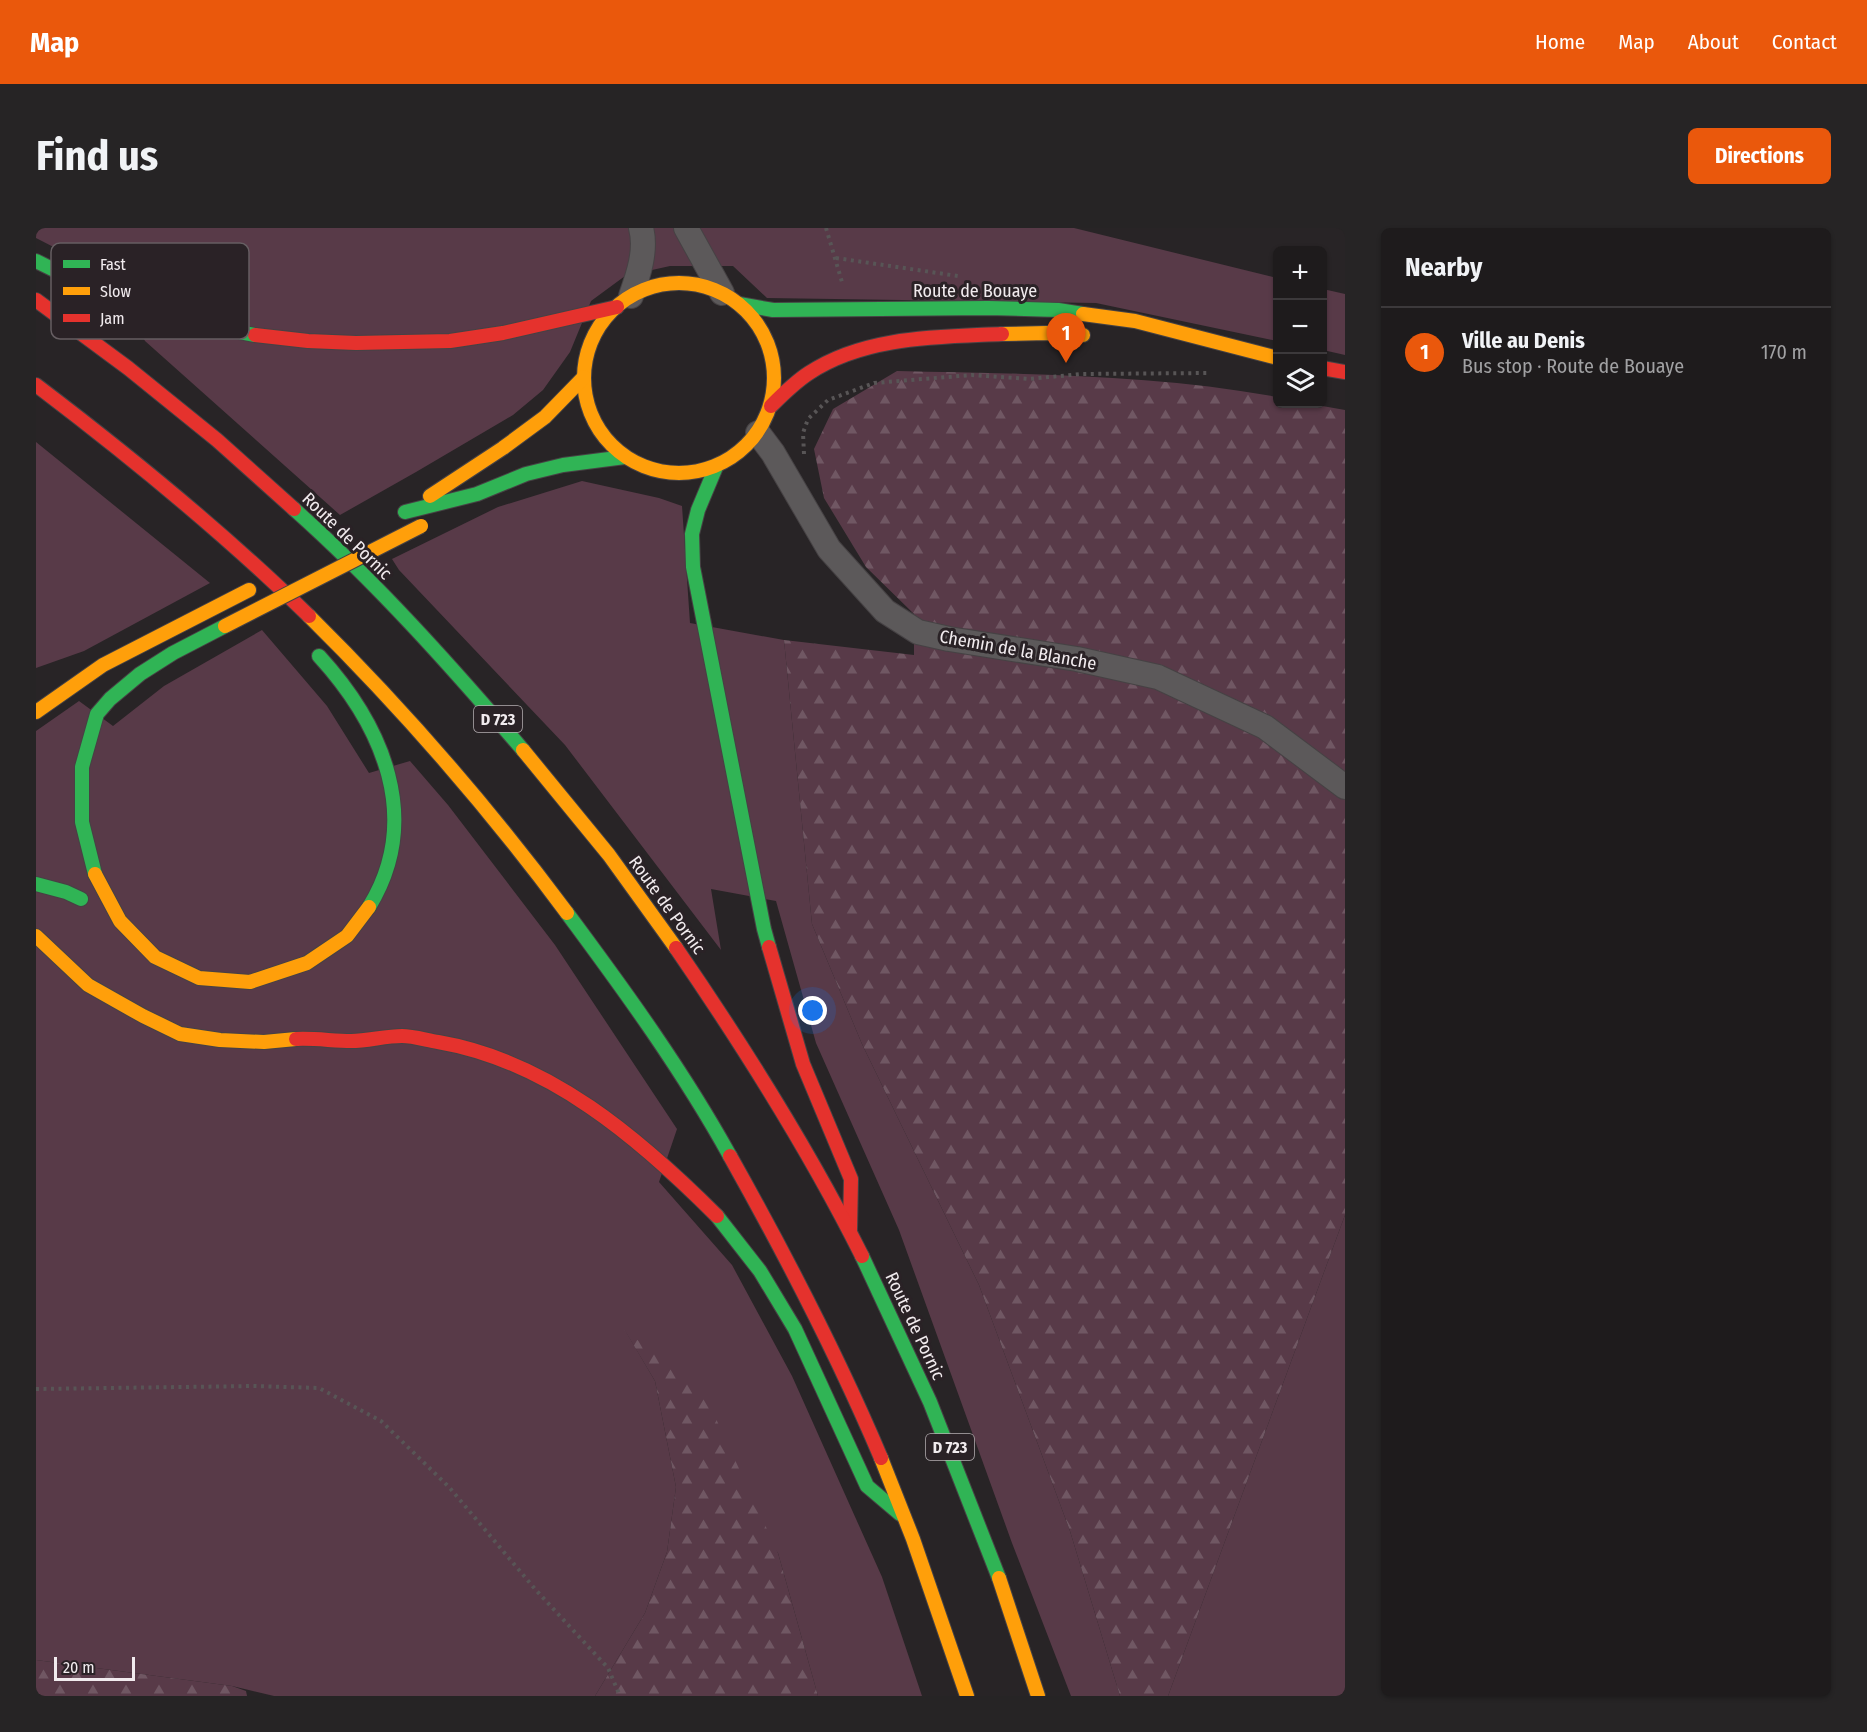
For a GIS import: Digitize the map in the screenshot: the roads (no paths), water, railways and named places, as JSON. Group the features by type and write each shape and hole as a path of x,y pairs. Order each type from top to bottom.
{"main road":[{"path":"36,261 51,269"},
{"path":"676,283 707,287 731,299 760,328 770,351 774,390 771,406 758,433 732,458 716,466 687,474 672,474 644,467 625,457 608,442 593,418 585,391 584,377 589,347 605,318 624,302 645,289 676,283"},
{"name":"Route de Bouaye","path":"731,299 773,310 988,308 1058,310 1135,321 1273,357"},
{"name":"Route de Pornic","path":"36,300 51,311"},
{"path":"249,333 302,342 363,344 462,339 524,329 624,302"},
{"path":"771,406 791,386 817,368 854,352 877,346 912,340 975,335 1058,332 1102,336"},
{"name":"Route de Pornic","path":"87,339 162,396 290,505 366,578 472,690 536,763 600,843 700,982 770,1090 850,1233 911,1358 954,1457 986,1539 1038,1696"},
{"name":"Route de Bouaye","path":"1156,340 1208,340"},
{"path":"1327,369 1345,372"},
{"path":"477,494 400,514 512,442 545,417 584,377"},
{"path":"36,385 92,427 182,501 326,633 449,766 513,842 640,1014 725,1148 780,1247 828,1341 866,1423 906,1519 967,1696"},
{"path":"70,759 96,714 123,688 158,661 421,526 477,494 526,474 563,465 625,457"},
{"path":"716,466 698,510 692,534 693,567 764,929 803,1064 851,1179 850,1233"},
{"path":"322,554 343,543"},
{"path":"239,551 250,579 280,613"},
{"path":"59,680 103,665 280,574"},
{"path":"225,626 249,590"},
{"path":"124,945 145,961 187,979 243,982 286,973 314,959 348,936 365,916 380,891 389,865 396,807 392,782 379,745 360,708 347,687 310,646"},
{"path":"36,712 103,665"},
{"path":"36,884 66,891 85,903 74,883"},
{"path":"36,936 88,985 180,1034 220,1040 264,1042 302,1039 354,1041 403,1036 466,1047 518,1067 577,1098 637,1141 680,1179 723,1222 760,1271 795,1329 830,1400 867,1486 906,1519"}],"street":[{"path":"624,302 641,260 643,235 641,228"},
{"path":"686,228 731,299"},
{"name":"Chemin de la Blanche","path":"758,433 773,453 829,549 885,611 918,632 980,644 1077,658 1158,676 1265,727 1345,787"}],"place":[{"name":"Ville au Denis","path":"1066,363"}]}
